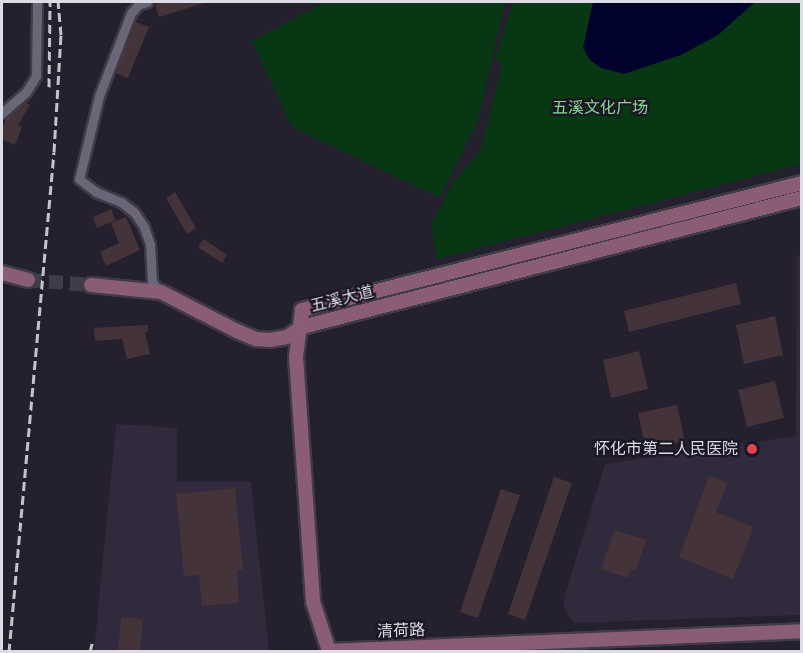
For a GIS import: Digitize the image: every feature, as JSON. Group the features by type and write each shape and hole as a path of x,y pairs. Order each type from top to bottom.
{"street":[{"path":"2,113 26,92 36,76 37,2"},
{"path":"147,2 138,4 131,13 99,96 79,179 96,192 122,202 134,212 144,227 150,244 152,282 161,292"},
{"name":"五溪大道","path":"801,183 302,310 302,327 801,198"},
{"path":"2,273 28,280"},
{"path":"91,285 161,292 256,339 287,337 302,327"},
{"name":"清荷路","path":"302,327 296,357 313,602 329,651 801,631"}],"shaded area":[{"name":"怀化市第二人民医院","path":"801,254 801,615 574,623 563,606 565,595 605,464 796,436 797,256"},
{"path":"116,424 177,428 177,482 251,482 269,651 94,652"}],"green space":[{"path":"325,2 505,2 478,120 440,198 292,127 252,41"},
{"name":"五溪文化广场","path":"513,2 801,2 801,164 436,259 432,223 454,181 480,152 502,67 496,57"}],"water":[{"path":"593,2 755,2 718,35 681,55 624,74 601,68 590,60 583,48"}],"building":[{"path":"163,2 204,3 159,17 155,4"},
{"path":"135,22 149,27 128,78 115,73"},
{"path":"24,102 30,105 18,125 22,127 15,145 2,139 2,129 6,118"},
{"path":"175,192 196,228 187,234 166,198"},
{"path":"111,209 116,220 97,228 93,217"},
{"path":"126,217 140,250 106,266 100,252 119,243 111,223"},
{"path":"204,239 227,255 222,263 198,247"},
{"path":"736,283 741,304 629,332 624,311"},
{"path":"775,316 783,355 744,364 736,325"},
{"path":"148,325 148,332 145,332 150,354 127,359 122,339 95,341 94,328"},
{"path":"639,351 648,389 611,398 603,360"},
{"path":"775,381 784,418 747,427 738,390"},
{"path":"677,405 685,441 646,450 638,413"},
{"path":"709,476 728,483 716,512 754,527 733,579 679,557"},
{"path":"554,477 572,483 525,620 508,614"},
{"path":"235,488 243,570 237,571 239,603 202,606 199,575 184,577 176,494"},
{"path":"501,489 520,495 478,618 460,612"},
{"path":"614,530 646,540 636,571 631,569 628,578 601,569"},
{"path":"121,617 143,619 140,651 118,651"}],"tunnel":[{"path":"28,280 91,285"}],"railway":[{"path":"49,87 50,2"},
{"path":"9,652 54,152 61,35 58,2"},
{"path":"90,652 93,640"}],"place":[{"name":"怀化市第二人民医院","path":"752,449"}]}
